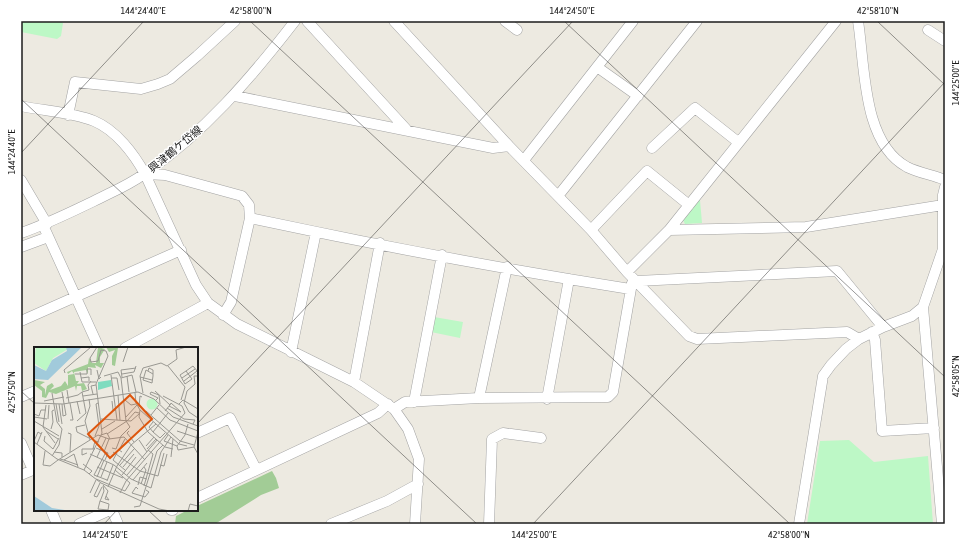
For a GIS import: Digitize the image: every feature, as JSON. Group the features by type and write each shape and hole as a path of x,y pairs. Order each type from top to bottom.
{"street":[{"path":"68,115 75,82 141,90 158,84 170,79 235,21"},
{"name":"興津鶴ケ岱線","path":"21,233 45,225 131,183 187,142 235,96 295,21"},
{"path":"307,21 406,129"},
{"path":"394,21 509,146 591,230 632,280 689,336 696,339 847,332 859,340"},
{"path":"505,21 517,30"},
{"path":"558,196 697,21"},
{"path":"198,498 256,469 405,402 479,398 547,399 608,397 613,392 632,280 668,230 836,21"},
{"path":"858,21 868,101 878,134 898,160 908,167 945,180"},
{"path":"524,160 597,67 629,23"},
{"path":"928,30 945,41"},
{"path":"597,67 638,96"},
{"path":"235,96 406,129 493,148 509,146"},
{"path":"21,106 94,121 110,130 126,148 145,174 196,285 208,302 223,315 291,352 354,382 391,407 408,430 419,459 415,524"},
{"path":"652,148 695,108 738,142"},
{"path":"591,230 647,171 689,205"},
{"path":"145,174 170,176 242,196 249,205 250,218 231,302 223,315"},
{"path":"21,180 45,225 48,237 99,347"},
{"path":"942,524 943,495 934,428 923,307 944,248 942,205 945,187"},
{"path":"668,230 806,227 942,205"},
{"path":"250,218 316,232 569,279 632,280 837,272 883,327"},
{"path":"291,352 316,232"},
{"path":"21,247 48,237"},
{"path":"354,382 380,244"},
{"path":"21,321 181,250"},
{"path":"414,402 442,255"},
{"path":"479,398 507,267"},
{"path":"547,399 569,279"},
{"path":"128,347 208,302"},
{"path":"799,524 824,376 846,349 872,332 912,316 923,307"},
{"path":"872,332 875,340 882,430 934,428"},
{"path":"21,397 34,391"},
{"path":"198,433 230,418 256,469"},
{"path":"489,524 492,439 504,433 541,438"},
{"path":"21,442 34,471 21,475"},
{"path":"331,524 355,519 418,484"},
{"path":"51,511 57,524"},
{"path":"79,524 109,511"},
{"path":"112,511 118,524"}],"green space":[{"path":"21,21 60,21 63,23 61,36 57,39 21,32"},
{"path":"697,199 700,200 702,223 685,224 682,218"},
{"path":"434,317 463,322 460,338 431,332"},
{"path":"849,440 874,462 928,456 933,524 807,524 820,441"},
{"path":"272,471 279,488 261,495 215,524 175,524 176,516 186,511 198,511 198,506"}]}
